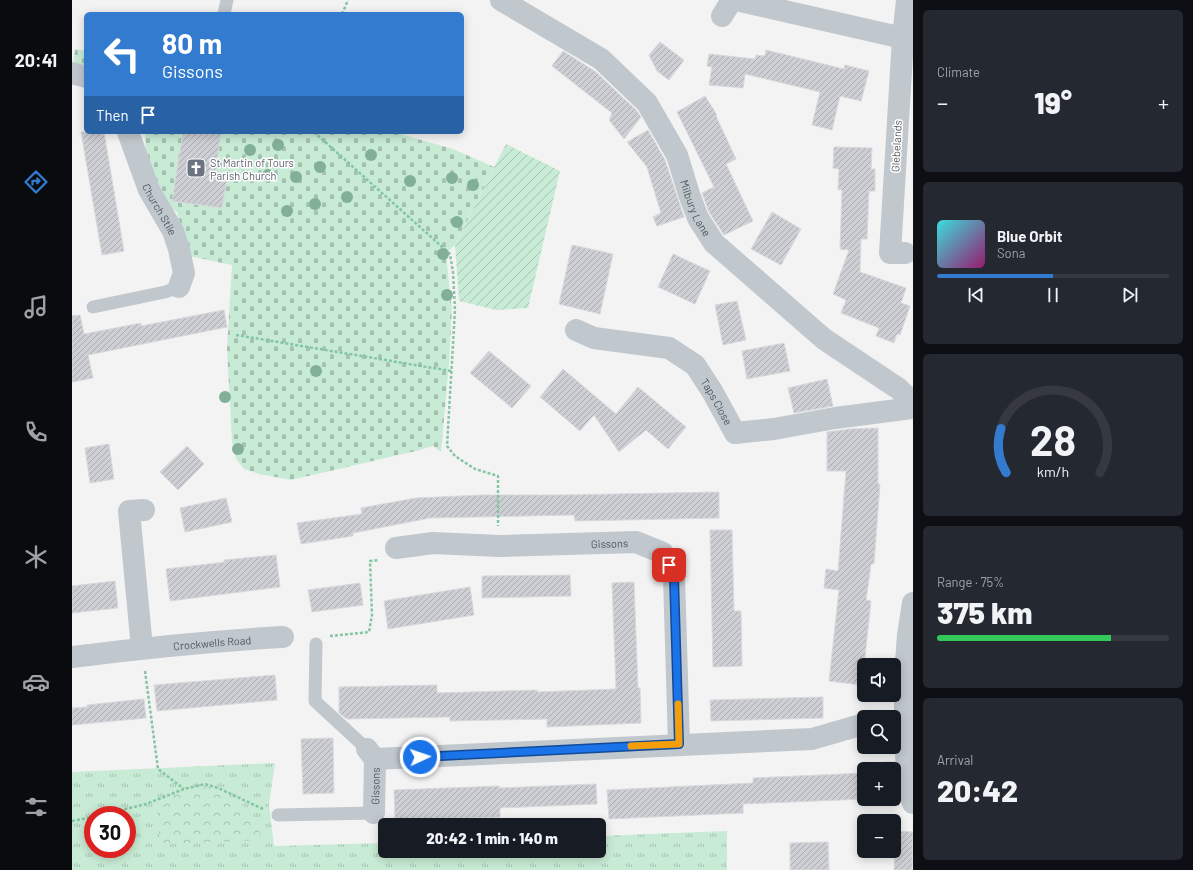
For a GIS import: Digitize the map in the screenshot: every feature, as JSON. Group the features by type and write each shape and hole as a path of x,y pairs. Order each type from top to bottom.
{"street":[{"name":"Milbury Lane","path":"501,0 601,58 648,103 677,155 698,218 714,243 824,339 899,389 913,403"},
{"name":"Glebelands","path":"891,253 903,38 907,0"},
{"path":"730,5 903,38"},
{"path":"72,73 84,76"},
{"name":"Church Stile","path":"129,134 149,190 173,232 179,249 184,273 178,287"},
{"name":"Taps Close","path":"576,330 594,338 669,348 695,365 712,391 735,434 774,429 835,418 913,408"},
{"path":"129,512 142,648"},
{"name":"Gissons","path":"396,548 433,553 498,546 636,542 663,553 674,577 679,744"},
{"path":"899,710 905,675 908,635 913,603"},
{"name":"Crockwells Road","path":"72,657 224,640 283,637"},
{"name":"Gissons","path":"374,813 371,754 812,739 857,726"},
{"path":"901,739 907,786 913,803"}],"lane":[{"path":"224,12 227,0"},
{"path":"93,307 165,292 178,287"},
{"path":"316,644 315,701 371,754"},
{"path":"278,815 374,813"}],"path":[{"path":"343,12 348,0"},
{"path":"316,134 450,254 453,272 455,310 447,446 455,456 474,468 498,476 498,546"},
{"path":"236,335 451,371"},
{"path":"316,644 328,636 369,632 372,614 370,561 384,559 396,548"},
{"path":"142,648 158,769 184,790"},
{"path":"136,806 205,784 218,788 278,815"},
{"path":"72,821 84,818"}],"green space":[{"path":"75,49 84,51 84,69 73,64"},
{"path":"145,134 400,134 453,149 494,167 455,245 446,253 452,308 449,364 441,452 433,446 291,480 259,474 244,469 236,459 232,441 227,349 232,265 189,256 177,212 170,207 146,163"},
{"path":"506,144 560,171 528,308 496,310 459,301 455,245"},
{"path":"275,763 269,804 274,846 378,843 378,858 606,858 606,836 727,831 727,870 72,870 72,772"},
{"path":"203,786 214,787 248,809 259,830 260,840 160,844 156,801"}],"building":[{"path":"660,42 684,60 669,80 657,71 649,55"},
{"path":"766,50 844,69 845,65 869,71 861,101 840,96 832,130 812,125 820,92 745,74 743,88 709,85 712,67 707,66 709,54 755,59 756,55 765,56"},
{"path":"563,51 596,72 637,111 641,117 624,139 609,120 612,113 552,66"},
{"path":"705,96 717,115 716,116 736,159 726,164 753,221 724,235 709,212 702,193 714,187 677,112"},
{"path":"648,130 665,160 684,217 657,226 653,217 661,213 647,167 627,142"},
{"path":"81,132 84,132 84,134 104,134 124,251 102,255"},
{"name":"St Martin of Tours Parish Church","path":"183,134 221,134 215,176 227,178 222,208 172,201"},
{"path":"834,147 872,148 871,169 875,169 875,191 869,191 867,239 861,239 860,272 906,288 901,303 910,306 900,335 897,334 894,343 876,336 879,328 841,313 846,300 833,294 849,250 840,249 842,190 838,190 839,169 833,168"},
{"path":"772,212 801,229 781,265 751,249"},
{"path":"572,245 613,254 600,314 559,304"},
{"path":"673,254 710,271 695,304 658,287"},
{"path":"737,301 746,340 723,345 715,305"},
{"path":"224,310 227,327 88,355 93,378 72,382 72,316 80,315 84,334 141,323 141,326"},
{"path":"784,343 790,371 747,379 742,351"},
{"path":"489,351 531,386 512,408 470,373"},
{"path":"563,369 616,414 638,387 686,427 668,449 646,430 619,452 594,415 580,431 540,397"},
{"path":"827,379 833,406 794,413 788,388"},
{"path":"878,428 878,484 880,484 874,564 871,564 866,600 871,601 865,658 857,658 857,684 829,681 839,590 824,588 826,569 838,571 846,471 827,471 827,432"},
{"path":"109,444 114,479 90,483 85,448"},
{"path":"187,446 204,464 178,490 160,472"},
{"path":"719,492 719,518 575,521 574,515 430,518 353,533 353,536 301,544 297,523 362,514 361,508 416,498 482,495"},
{"path":"226,498 232,522 185,532 180,508"},
{"path":"710,530 732,530 734,611 741,611 742,666 713,667"},
{"path":"276,555 280,587 170,601 166,569 225,562 224,560"},
{"path":"570,575 571,596 482,598 482,576"},
{"path":"115,581 118,608 72,613 72,586"},
{"path":"634,582 638,688 640,688 641,723 547,727 547,719 450,721 450,717 347,719 339,713 339,687 437,685 437,693 537,690 537,692 616,689 612,583"},
{"path":"360,583 363,605 312,612 308,590"},
{"path":"470,587 474,615 388,629 384,601"},
{"path":"275,675 277,700 157,711 154,685"},
{"path":"823,697 823,718 711,721 710,700"},
{"path":"144,699 146,718 72,725 72,708"},
{"path":"333,738 334,793 303,794 301,739"},
{"path":"857,773 857,799 743,804 743,813 609,819 607,790 753,783 753,778"},
{"path":"596,784 597,804 500,808 500,817 395,818 394,790 499,786 499,788"},
{"path":"901,831 913,832 912,870 894,870 895,858 901,858"},
{"path":"828,842 829,870 790,870 790,843"}],"slow traffic":[{"path":"631,746 679,744 678,704"}],"place":[{"name":"St Martin of Tours Parish Church","path":"196,168"}],"route":[{"path":"420,757 679,744 674,577 669,565"}]}
